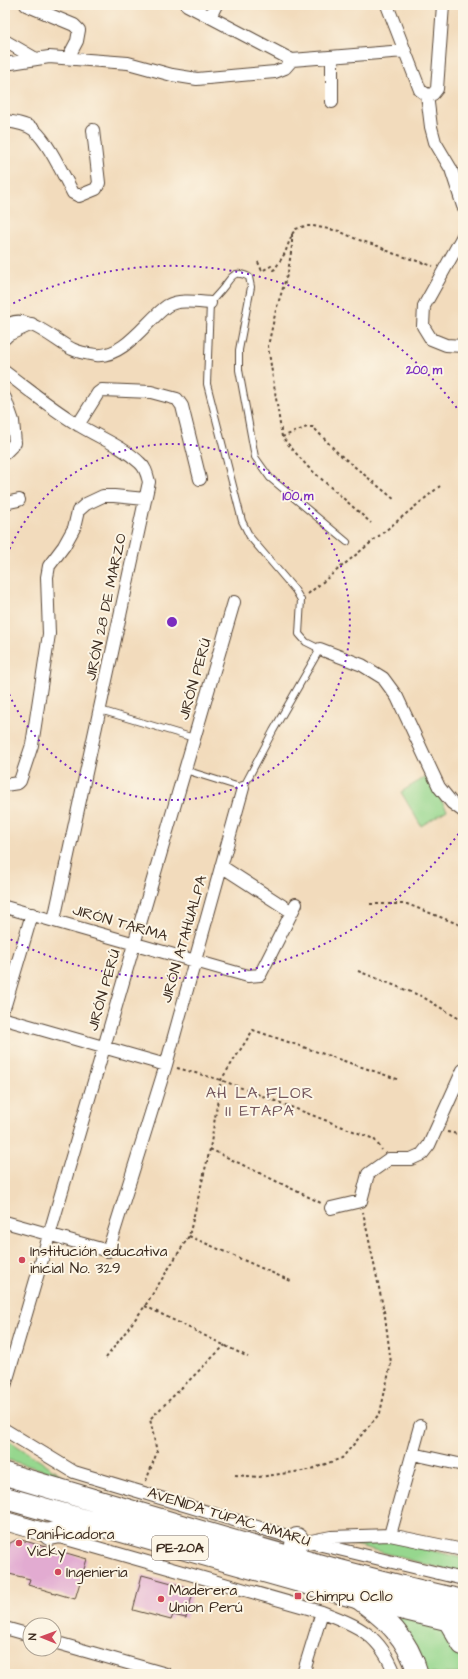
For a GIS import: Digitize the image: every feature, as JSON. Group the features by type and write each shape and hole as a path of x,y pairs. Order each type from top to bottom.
{"highway":[{"name":"AVENIDA TÚPAC AMARU","path":"5,1474 300,1546 352,1574 413,1590 463,1600"},
{"name":"PE-20A","path":"5,1498 351,1596 456,1621"},
{"path":"50,1534 98,1524"},
{"path":"351,1596 352,1574"},
{"path":"413,1590 456,1621 463,1644"}],"main road":[{"name":"PE-20A","path":"351,1596 381,1616 403,1639 411,1652 418,1674"}],"street":[{"path":"26,5 74,25 79,30 77,41 68,58"},
{"path":"187,5 292,60 404,51"},
{"path":"210,17 216,5"},
{"path":"387,5 420,90 427,95 433,94 437,89 443,5"},
{"path":"436,5 442,18"},
{"path":"5,41 36,59"},
{"path":"5,64 49,57 68,58 128,63 172,75 197,79 275,72 285,68 292,60"},
{"path":"332,57 332,102"},
{"path":"427,95 431,127 435,142 451,169 463,206"},
{"path":"5,121 35,130 46,144 73,193 79,196 96,189 99,183 93,130"},
{"path":"463,236 424,306 422,326 431,339 446,345 463,346"},
{"path":"5,328 9,323 15,321 32,324 73,349 97,355 116,351 137,336 168,306 182,302 210,303"},
{"path":"5,338 8,335 32,324"},
{"name":"JIRÓN 28 DE MARZO","path":"5,372 52,408 78,425 123,450 141,464 146,470 149,482 54,920"},
{"path":"78,425 98,393 102,390 151,392 177,399 182,406 200,479"},
{"path":"5,398 13,421 15,443 5,453"},
{"path":"5,785 18,783 20,781 32,745 49,634 47,578 49,566 64,546 74,528 78,511 86,504 103,496 145,499"},
{"path":"5,503 19,500"},
{"name":"JIRÓN PERÚ","path":"5,1386 234,602"},
{"path":"320,649 362,665 383,678 397,697 439,787 452,802 463,811"},
{"name":"JIRÓN ATAHUALPA","path":"49,1234 108,1251 166,1065 243,788"},
{"name":"JIRÓN TARMA","path":"5,907 248,976 260,975 294,908 221,866"},
{"path":"5,1005 32,914"},
{"path":"5,1019 166,1065"},
{"path":"331,1208 361,1201 368,1174 389,1159 411,1159 422,1154 430,1145 463,1070"},
{"path":"5,1222 49,1234"},
{"path":"390,1535 420,1426"},
{"name":"AVENIDA TÚPAC AMARU","path":"5,1430 74,1472 142,1492 300,1546 463,1579"},
{"path":"413,1454 463,1465"},
{"path":"5,1523 50,1534 322,1612 349,1623 372,1637 381,1647 395,1674"},
{"path":"300,1546 331,1537 390,1535 463,1550"},
{"path":"303,1674 322,1612"},
{"path":"5,1628 22,1633"},
{"path":"62,1644 166,1674"}],"lane":[{"path":"320,649 306,642 299,634 301,600 295,590 250,537 242,521 207,384 210,303 230,278 236,274 243,274 249,277 251,287 239,350 239,370 255,457 270,478 347,542"},
{"name":"JIRÓN ATAHUALPA","path":"243,788 273,731 320,649"},
{"path":"100,710 194,738"},
{"path":"185,770 243,788"}],"path":[{"path":"258,262 262,271 271,266 273,270 275,269 285,253 292,234 296,229 305,226 313,226 339,231 356,240 378,246 392,253 424,264 431,266 447,265"},
{"path":"292,234 292,246 288,272 276,310 268,346 282,437 308,466 372,523"},
{"path":"282,437 307,427 313,428 338,453 395,500"},
{"path":"301,600 440,486"},
{"path":"370,904 407,904 463,926"},
{"path":"358,971 421,996 463,1021"},
{"path":"106,1358 146,1306 189,1236 210,1149 221,1080 253,1030 397,1080"},
{"path":"166,1065 221,1080 374,1139 389,1159"},
{"path":"436,1131 463,1135"},
{"path":"210,1149 331,1208"},
{"path":"235,1475 259,1477 309,1470 342,1458 380,1413 391,1362 385,1316 368,1243 361,1201"},
{"path":"189,1236 294,1282"},
{"path":"146,1306 248,1356"},
{"path":"142,1492 157,1452 150,1419 225,1345"}],"green space":[{"path":"427,776 447,810 421,826 401,792"},
{"path":"5,1438 63,1476 5,1459"},
{"path":"387,1540 463,1558 463,1573 443,1569 341,1541"},
{"path":"390,1614 445,1626 458,1649 462,1661 463,1674 427,1674"}],"building":[{"name":"Ingenieria","path":"18,1539 87,1559 75,1599 28,1585 30,1579 5,1573 5,1561 10,1543"},
{"path":"142,1575 194,1589 186,1618 173,1615 171,1620 133,1610"}],"place":[{"name":"Institución educativa inicial No. 329","path":"22,1260"},
{"name":"Panificadora Vicky","path":"19,1543"},
{"name":"Ingenieria","path":"58,1572"},
{"name":"Chimpu Ocllo","path":"298,1596"},
{"name":"Maderera Union Perú","path":"161,1599"}],"district":[{"name":"AH LA FLOR II ETAPA","path":"260,1102"}]}
